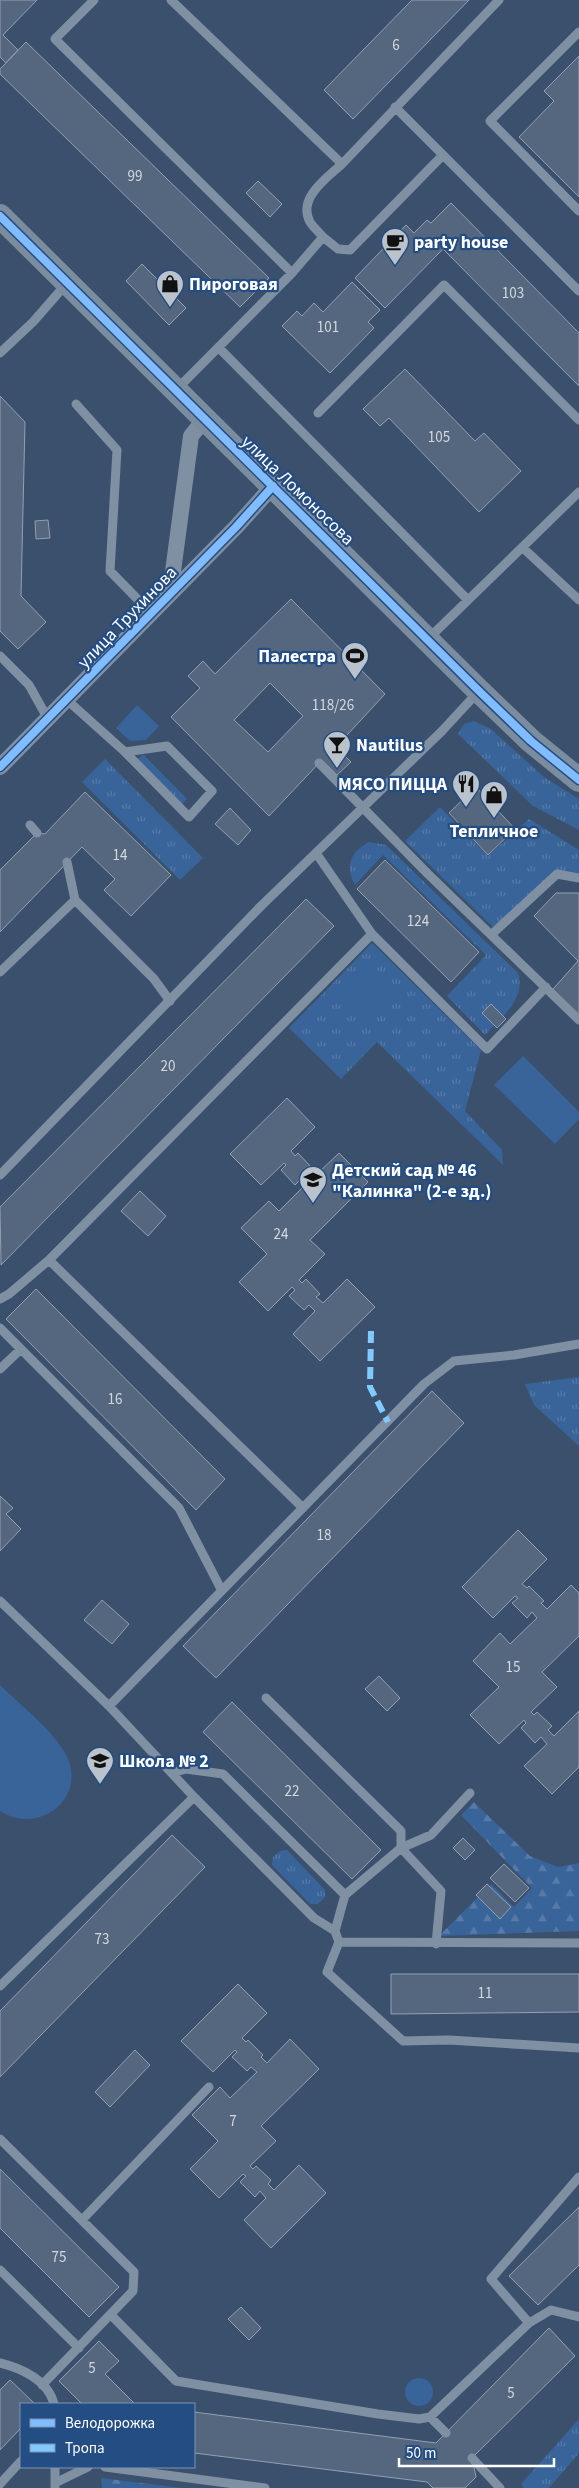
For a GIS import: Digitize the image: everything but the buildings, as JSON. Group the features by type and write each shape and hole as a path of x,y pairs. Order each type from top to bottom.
{"street":[{"name":"улица Ломоносова","path":"0,216 479,691 531,741 579,780"},
{"name":"улица Трухинова","path":"170,594 191,436 204,420"},
{"name":"улица Трухинова","path":"0,767 152,614 274,486"}],"lane":[{"path":"94,0 55,39 292,273"},
{"path":"171,0 342,164"},
{"path":"442,156 350,250 338,249 309,222 306,206 313,192 499,0"},
{"path":"579,32 490,121 579,211"},
{"path":"395,107 579,291"},
{"path":"176,390 292,273 323,237"},
{"path":"0,353 33,322 67,283"},
{"path":"318,413 444,285 579,420"},
{"path":"219,348 468,600"},
{"path":"76,404 117,450 110,571 152,614"},
{"path":"428,639 579,492"},
{"path":"523,548 579,600"},
{"path":"0,656 29,685 48,719"},
{"path":"0,1175 170,1002 260,907 442,731 479,691"},
{"path":"67,700 125,752 189,817 212,791 167,746 125,752"},
{"path":"319,764 579,1020"},
{"path":"30,826 37,833"},
{"path":"316,853 372,934 487,1050 546,987"},
{"path":"68,862 75,900 154,979 170,1002"},
{"path":"491,935 557,874 579,878"},
{"path":"0,972 75,900"},
{"path":"0,1299 9,1294 49,1260 372,934"},
{"path":"49,1260 303,1508"},
{"path":"0,1328 179,1508 222,1589"},
{"path":"109,1706 424,1384 454,1361 514,1355 579,1344"},
{"path":"0,1369 20,1349"},
{"path":"0,1601 109,1706 194,1797 314,1918 335,1931"},
{"path":"266,1698 401,1831 401,1848 441,1891 436,1944"},
{"path":"172,1774 186,1769 224,1774 345,1894"},
{"path":"470,1794 431,1835 401,1848 345,1894 335,1931 339,1942 327,1972 403,2041 449,2040 579,2048"},
{"path":"0,1986 194,1797"},
{"path":"339,1942 436,1944 579,1943"},
{"path":"82,2220 209,2087"},
{"path":"0,2139 134,2272 133,2291 112,2316 42,2385"},
{"path":"529,2323 491,2278 579,2177"},
{"path":"0,2270 79,2348"},
{"path":"112,2316 176,2381 419,2419 430,2417 529,2323 551,2310 579,2317"},
{"path":"0,2363 28,2372 42,2385 53,2403"},
{"path":"430,2417 446,2433"},
{"path":"472,2458 500,2488"},
{"path":"0,2484 20,2462"},
{"path":"54,2468 55,2486 86,2468"},
{"path":"113,2468 265,2488"}],"green space":[{"path":"137,705 159,726 146,740 130,741 116,728"},
{"path":"474,721 491,729 544,777 579,799 579,830 533,806 458,734 464,724"},
{"path":"143,754 187,799 182,804 138,759"},
{"path":"105,759 203,858 180,880 82,782"},
{"path":"440,807 488,856 529,819 579,850 579,875 557,870 496,930 405,841"},
{"path":"369,842 386,845 518,973 520,982 516,999 485,1035 447,996 486,955 383,855 355,885 350,871 351,860 358,850"},
{"path":"372,943 481,1050 465,1111 502,1150 503,1165 377,1042 341,1079 289,1028"},
{"path":"370,963 400,991 369,1023 340,994"},
{"path":"523,1056 579,1112 579,1119 555,1144 494,1085"},
{"path":"579,1377 579,1446 534,1405 525,1384"},
{"path":"0,1685 48,1730 68,1759 71,1774 70,1788 64,1800 54,1810 42,1816 29,1819 14,1817 0,1811"},
{"path":"474,1802 530,1856 558,1867 579,1863 579,1931 439,1936 491,1884 514,1907 532,1888 461,1815"},
{"path":"287,1850 325,1890 325,1897 318,1904 310,1904 272,1865 273,1857 280,1851"},
{"path":"419,2378 429,2382 433,2392 429,2402 419,2406 409,2402 405,2392 409,2382"},
{"path":"579,2419 579,2453 549,2488 524,2488 521,2484"},
{"path":"101,2478 182,2488 102,2488"}],"marked path":[{"path":"371,1331 370,1387 388,1422"}],"cycle path":[{"path":"0,216 479,691 531,741 579,780"},
{"path":"0,767 236,527 273,486"}],"place":[{"name":"party house","path":"395,266"},
{"name":"Пироговая","path":"170,308"},
{"name":"Палестра","path":"355,680"},
{"name":"Nautilus","path":"337,769"},
{"name":"МЯСО ПИЦЦА","path":"466,808"},
{"name":"Тепличное","path":"494,819"},
{"name":"Детский сад № 46 \"Калинка\" (2-е зд.)","path":"313,1204"},
{"name":"Школа № 2","path":"100,1785"}]}
